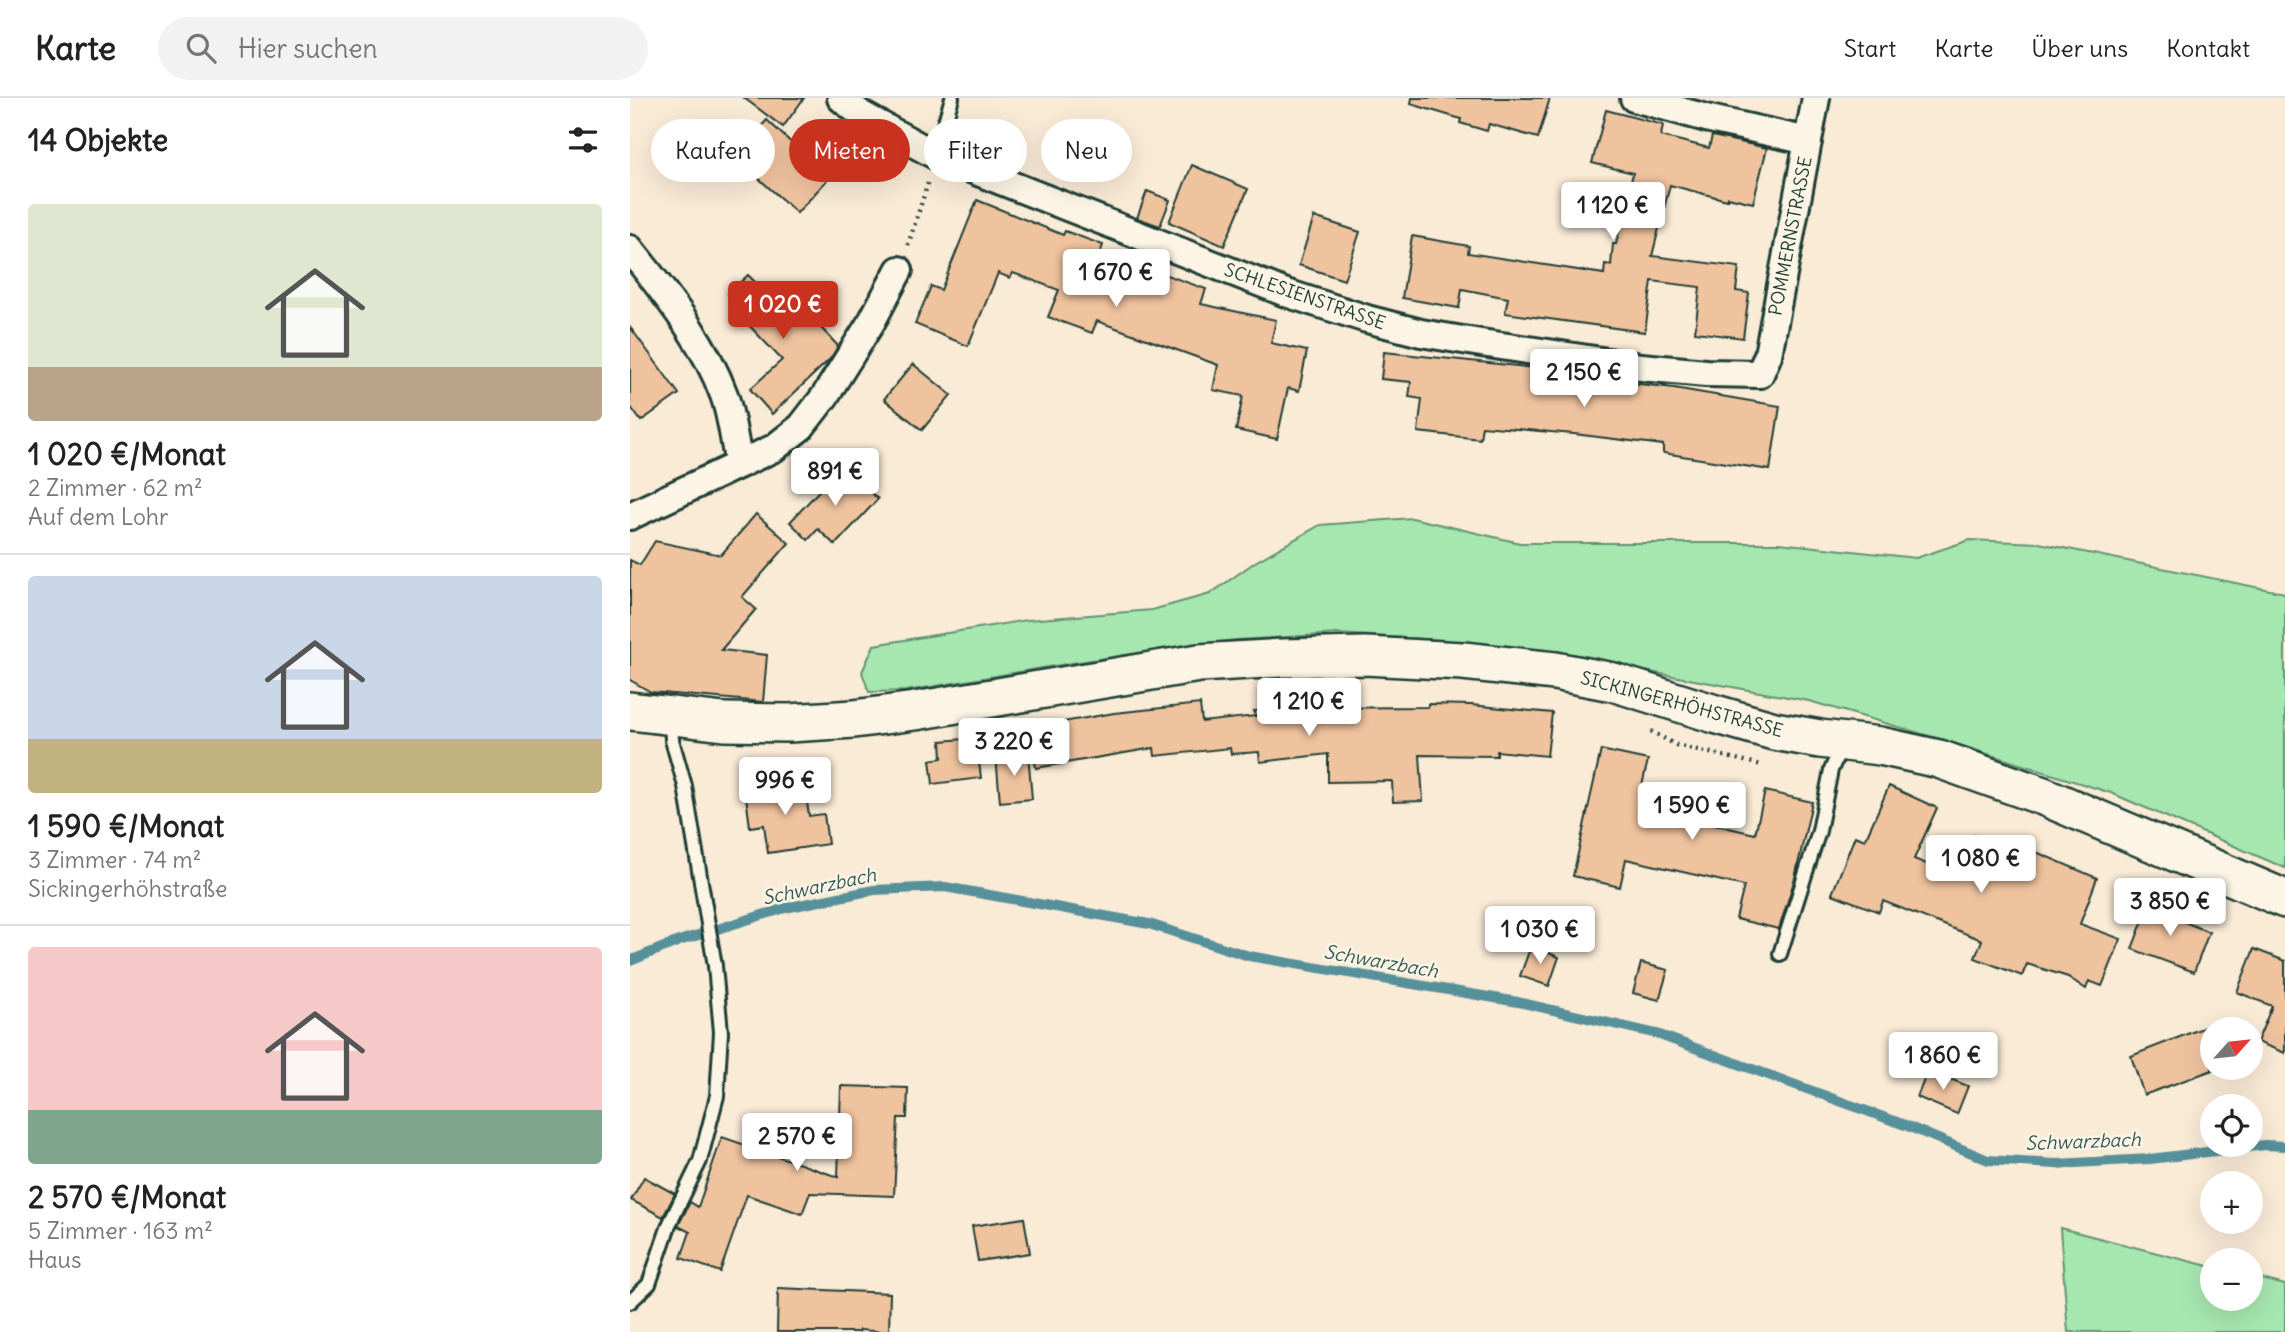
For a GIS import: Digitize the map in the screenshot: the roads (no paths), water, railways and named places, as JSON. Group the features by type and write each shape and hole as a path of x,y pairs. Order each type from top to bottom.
{"main road":[{"name":"SICKINGERHÖHSTRASSE","path":"630,711 724,722 789,723 854,719 1199,663 1364,656 1463,661 1555,671 1613,682 1774,731 1893,748 1939,759 2043,796 2285,899"}],"street":[{"name":"SCHLESIENSTRASSE","path":"841,98 862,115 924,149"},
{"path":"1634,98 1710,119 1808,141"},
{"name":"POMMERNSTRASSE","path":"1760,374 1768,355 1816,98"},
{"name":"SCHLESIENSTRASSE","path":"1004,182 1286,293 1421,333 1642,367 1706,373 1760,374"},
{"path":"630,249 709,359 725,397 739,464"},
{"path":"630,516 774,448 801,427 825,396 900,270"}],"lane":[{"path":"946,119 952,98"},
{"path":"630,1302 649,1283 669,1225 700,1161 717,1096 721,1032 715,966 685,786 672,740 670,716"},
{"path":"1780,954 1819,831 1831,770 1843,741"}],"waterway":[{"name":"Schwarzbach","path":"630,961 679,941 785,908 874,890 945,887 1149,924 1249,956 1518,1002 1657,1034 1905,1125 1988,1160 2056,1164 2150,1159 2265,1145 2285,1146"}]}
